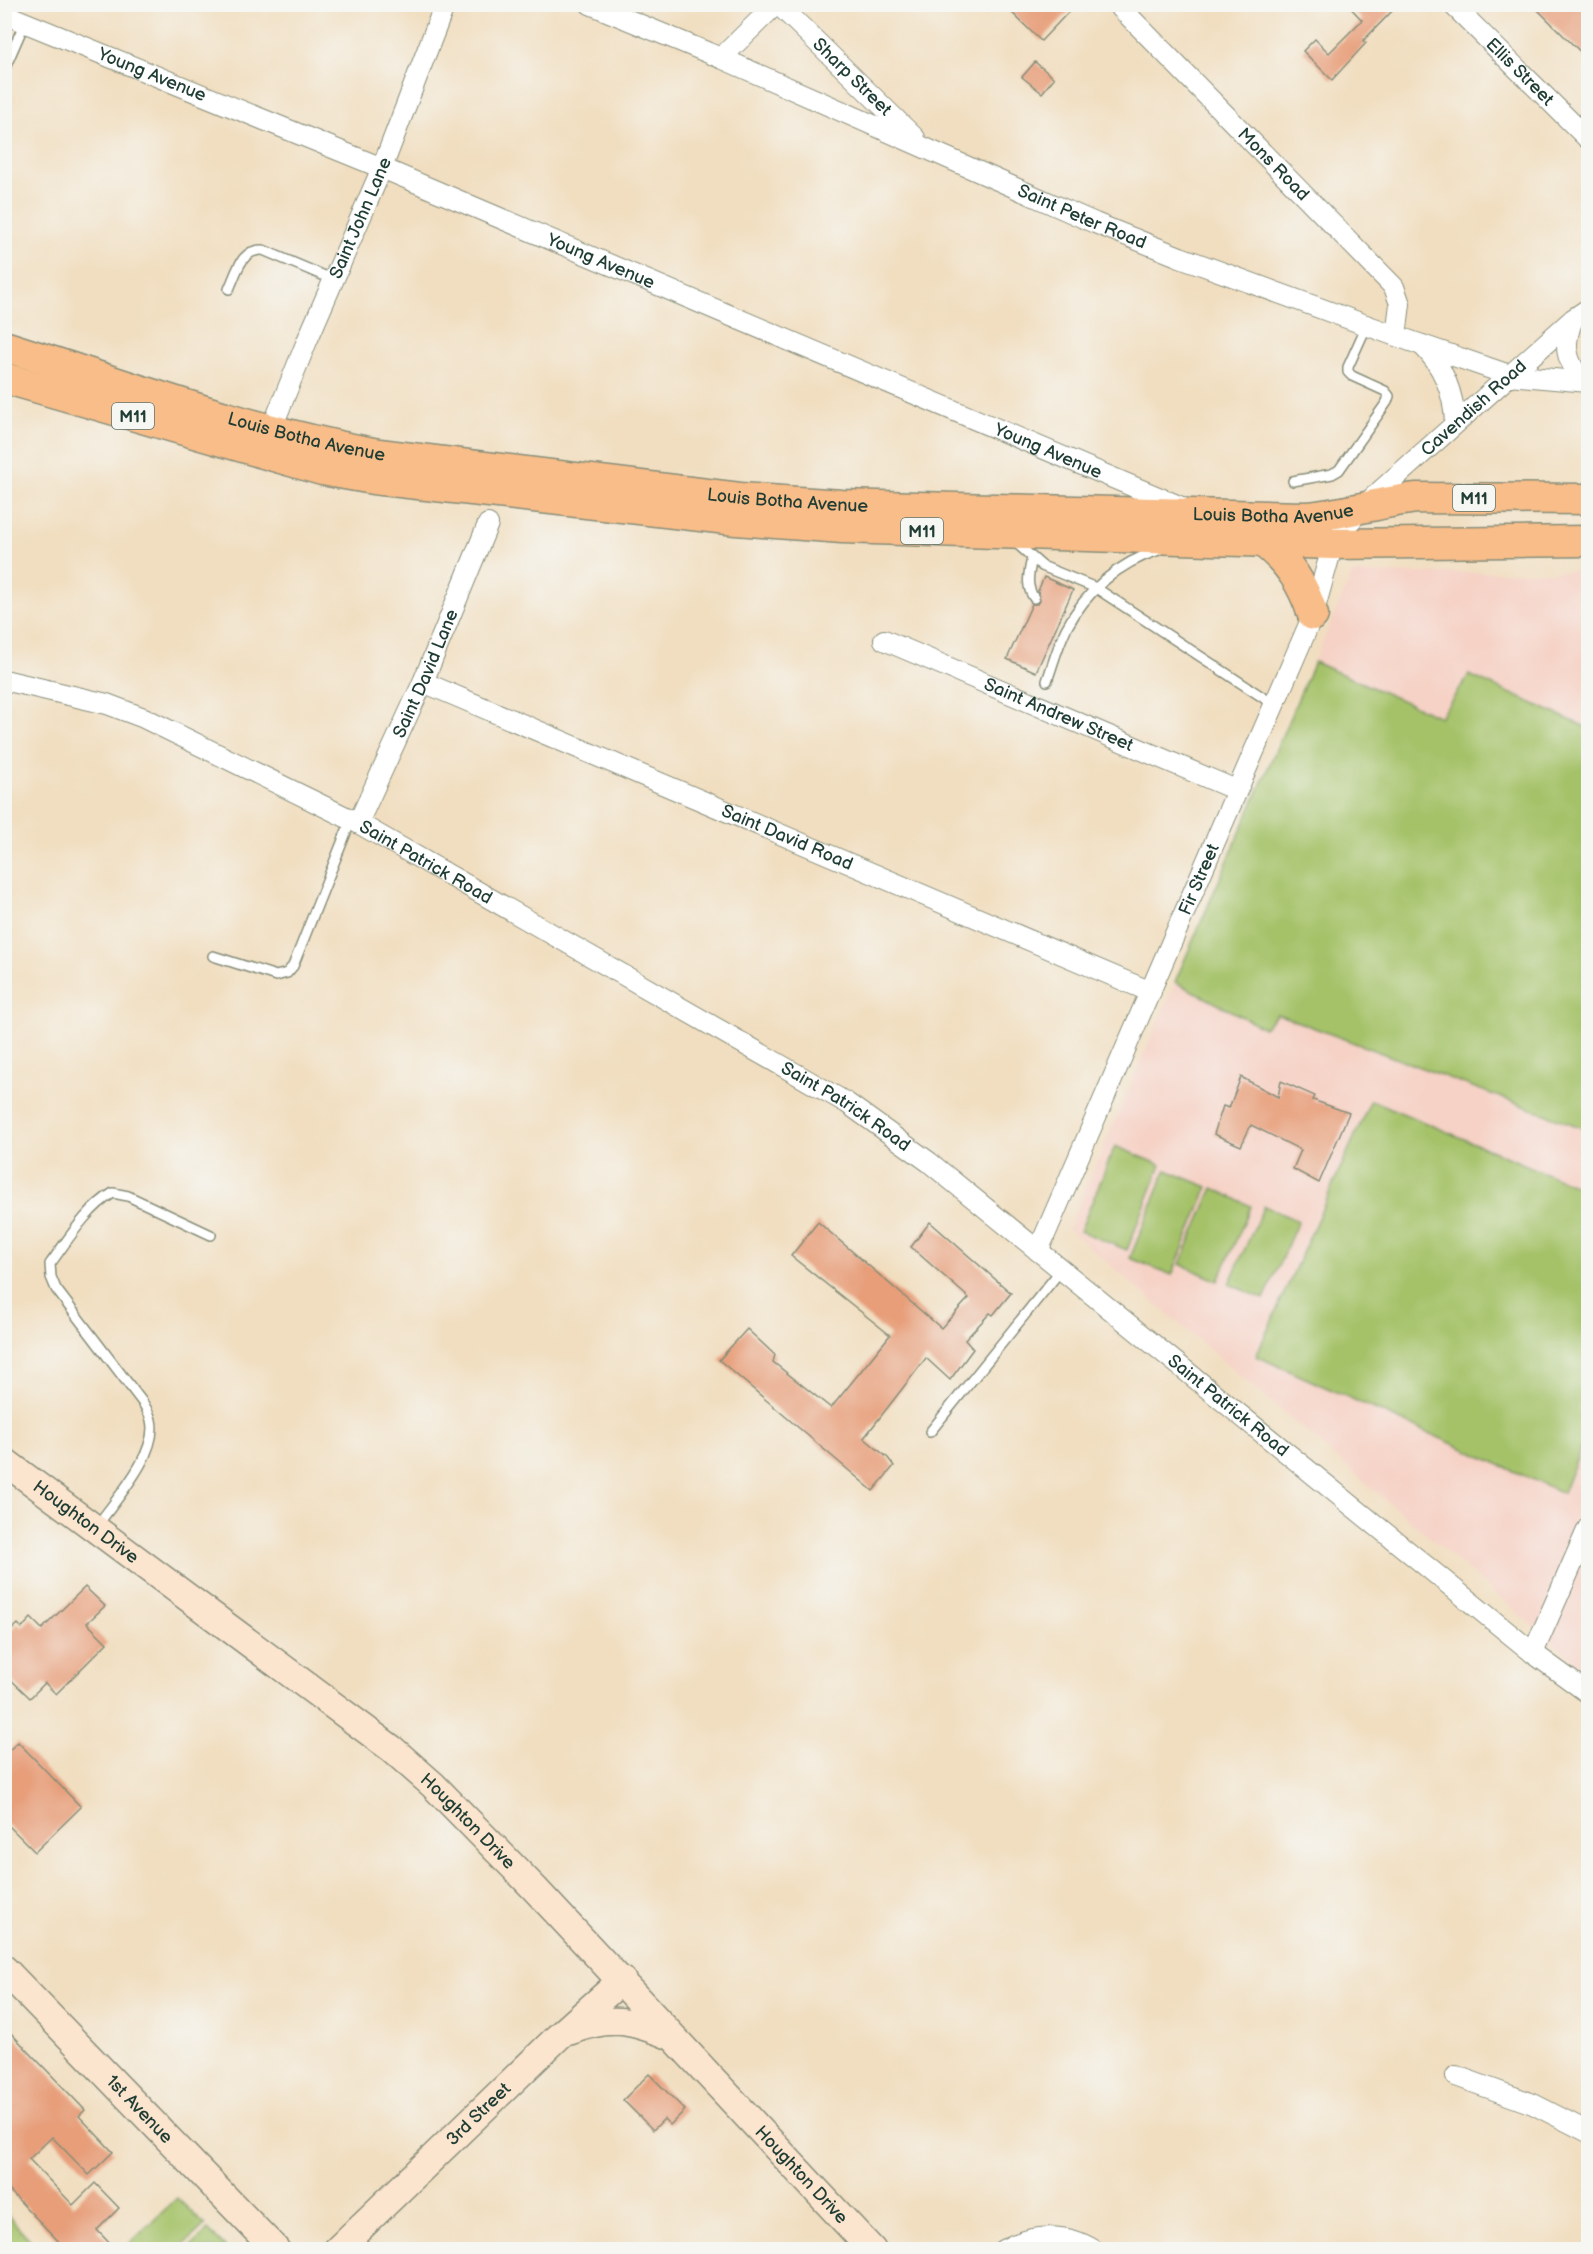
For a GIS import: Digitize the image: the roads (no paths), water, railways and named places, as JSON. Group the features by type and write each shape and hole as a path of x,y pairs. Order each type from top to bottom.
{"main road":[{"name":"Louis Botha Avenue","path":"4,346 272,430 329,445 379,454 740,498 842,505 1305,517 1330,515 1389,501 1417,498 1588,499"},
{"name":"Louis Botha Avenue","path":"4,378 302,465 373,479 747,521 842,528 1334,544 1588,541"},
{"path":"1263,542 1277,553 1300,581 1313,615"}],"street":[{"name":"Saint John Lane","path":"272,430 382,168 445,4"},
{"name":"Saint Peter Road","path":"590,4 721,58 1095,223 1367,326 1509,375 1585,381"},
{"path":"721,58 777,4"},
{"name":"Sharp Street","path":"777,4 926,148"},
{"name":"Mons Road","path":"1117,4 1394,287 1400,304 1395,336"},
{"name":"Ellis Street","path":"1452,4 1588,139"},
{"name":"Young Avenue","path":"4,14 382,168 1062,454 1196,513"},
{"path":"1581,314 1567,335 1566,351 1571,367 1585,381"},
{"name":"Cavendish Road","path":"1360,509 1509,375 1581,314"},
{"path":"1420,344 1431,354 1443,374 1454,404 1455,423"},
{"name":"Fir Street","path":"1038,1251 1313,615 1334,544 1360,509"},
{"name":"Saint David Lane","path":"355,821 423,682 488,524"},
{"name":"Saint Andrew Street","path":"884,640 1236,790"},
{"name":"Saint Patrick Road","path":"4,680 107,704 144,718 355,821 847,1103 929,1162 1533,1653 1588,1693"},
{"name":"Saint David Road","path":"423,682 1151,992"},
{"name":"Houghton Drive","path":"4,1461 400,1756 433,1785 622,1980 872,2250"},
{"path":"1533,1653 1588,1528"},
{"name":"1st Avenue","path":"4,1970 276,2250"},
{"name":"3rd Street","path":"337,2250 558,2037 622,1980"},
{"path":"558,2037 589,2024 614,2020 640,2024 674,2038"},
{"path":"1456,2076 1533,2104 1588,2132"},
{"path":"1003,2250 1028,2240 1058,2236 1071,2239 1094,2250"}],"lane":[{"path":"4,70 25,22"},
{"path":"229,289 244,256 256,250 263,250 334,280"},
{"path":"1293,481 1332,474 1340,470 1387,402 1389,396 1385,391 1348,372 1348,367 1367,326"},
{"path":"1006,533 1032,558 1053,572 1096,588 1273,704"},
{"path":"1047,681 1069,615 1096,588 1132,559 1167,547 1218,539"},
{"path":"1032,558 1028,581 1029,590 1034,598"},
{"path":"213,956 276,976 287,974 293,966 355,821"},
{"path":"95,1528 147,1455 151,1441 152,1420 144,1403 56,1289 51,1277 50,1264 90,1212 113,1193 128,1196 211,1235"},
{"path":"930,1432 1061,1270"}]}
